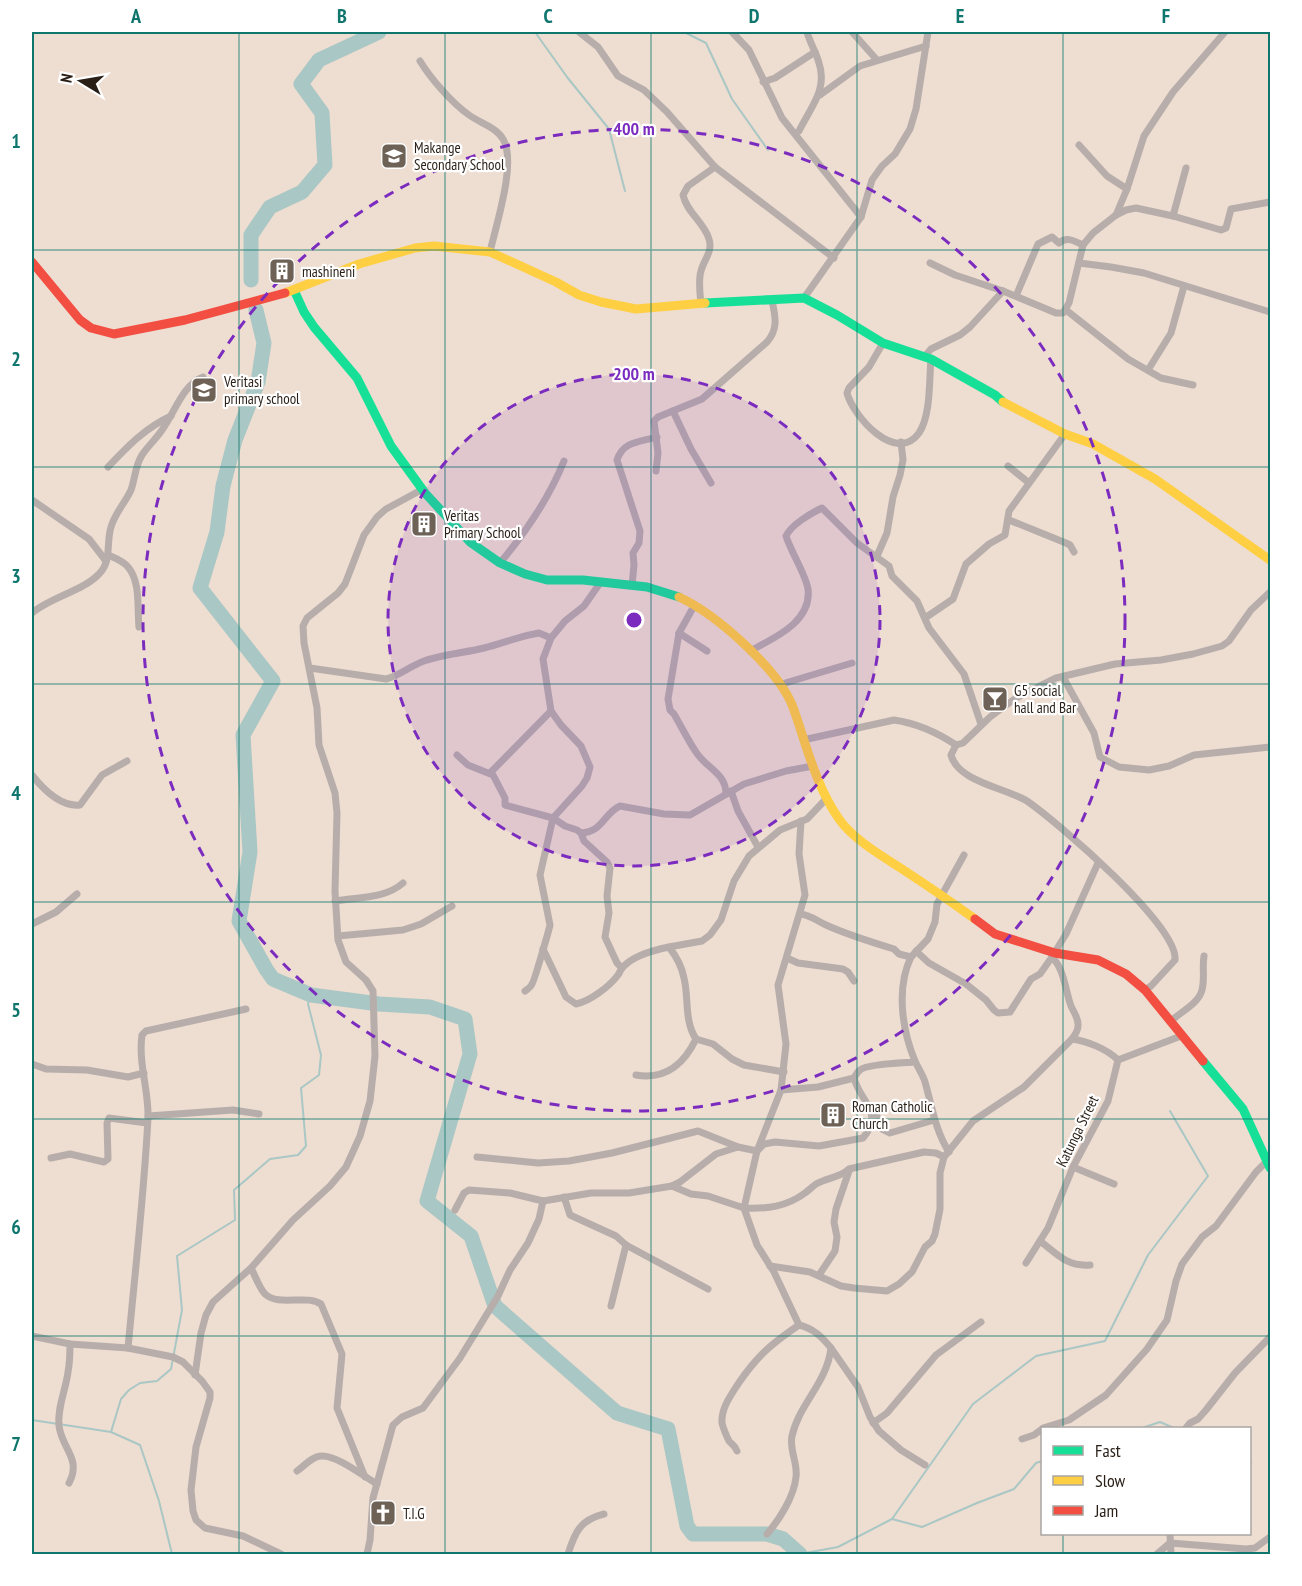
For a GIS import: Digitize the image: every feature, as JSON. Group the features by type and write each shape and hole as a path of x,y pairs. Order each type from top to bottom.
{"street":[{"path":"579,32 598,47 618,76 644,90 667,112 715,166 834,258"},
{"path":"732,32 749,50 782,118 861,217"},
{"path":"807,32 821,70 820,95"},
{"path":"852,32 878,60"},
{"path":"804,298 861,217 872,180 895,154 910,129 916,109 928,32"},
{"path":"1116,215 1144,136 1173,92 1225,32"},
{"path":"799,131 820,95 860,66 926,46"},
{"path":"763,82 775,78 814,52"},
{"path":"420,61 429,75 468,114 495,130 502,137 506,146 508,167 490,252"},
{"path":"1079,145 1107,176 1127,189"},
{"path":"700,304 700,273 711,251 710,240 704,227 685,205 683,195 688,186 715,166"},
{"path":"1173,216 1186,168"},
{"path":"930,263 1056,313 1063,313 1066,310 1083,245 1093,233 1116,215 1136,208 1221,230 1226,228 1232,209 1270,202"},
{"path":"1016,296 1038,244 1044,239 1052,237 1059,243 1072,239 1083,245"},
{"path":"32,261 80,320 101,332 114,334 185,320 294,290 359,264 415,248 454,246 490,252 579,295 636,309 804,298 883,343 927,358 995,395 1006,404 1065,434 1093,444 1155,479 1270,560"},
{"path":"1079,263 1132,270 1270,312"},
{"path":"1148,370 1171,333 1184,286"},
{"path":"294,290 314,327 357,378 391,446 423,489 470,542 500,563 536,578 632,585 675,595 712,617 782,684 794,708 803,740 826,800 840,820 870,848 995,934 1054,955 1098,960 1111,965 1145,990 1172,1020 1181,1036 1233,1095 1243,1110 1270,1162 1256,1172 1216,1226 1202,1237 1182,1264 1167,1320 1147,1349 1106,1395 1069,1420 1049,1427"},
{"path":"883,343 869,367 847,393 855,409 874,433 884,439 901,442 914,438 923,424 928,405 927,358 931,349 960,335 970,327 1003,291"},
{"path":"656,471 657,437 654,421 657,417 702,399 767,342 776,324 772,300"},
{"path":"1066,310 1128,359 1161,378 1193,385"},
{"path":"32,614 45,602 89,582 100,574 107,558 111,527 131,489 142,455 162,431 189,387 203,376"},
{"path":"673,411 691,449 711,483"},
{"path":"108,467 139,435 171,416"},
{"path":"925,618 953,599 966,564 1005,535 1009,511 1065,434"},
{"path":"632,585 633,553 639,543 640,531 617,460 620,451 626,446 657,437"},
{"path":"877,556 887,533 893,497 900,475 903,460 901,442"},
{"path":"500,563 527,529 554,484 564,461"},
{"path":"1008,466 1028,482"},
{"path":"195,1376 206,1314 213,1302 251,1268 293,1220 346,1167 353,1155 370,1101 375,1056 373,991 366,980 346,962 338,936 335,901 337,813 335,793 319,745 317,708 304,643 303,626 307,618 338,593 345,584 364,535 377,517 386,509 423,489"},
{"path":"32,500 89,539 107,558 127,565 132,572 137,594 139,627"},
{"path":"750,651 786,630 806,609 808,588 786,536 788,531 822,508 857,543 889,566 892,576 917,601 928,628 964,674 981,724"},
{"path":"1009,520 1066,543 1074,552"},
{"path":"525,991 533,984 550,925 540,875 553,818 582,786 590,767 581,746 551,711 543,659 550,638 565,621 584,606 600,583"},
{"path":"803,740 894,720 924,729 956,745 963,743 981,724 1016,698 1056,678 1115,664 1161,660 1222,646 1229,641 1251,610 1270,592"},
{"path":"694,606 680,633 669,690 669,706 699,757 705,765 719,774 759,847"},
{"path":"310,668 386,679 423,661 441,656 539,633 550,638"},
{"path":"680,633 707,651"},
{"path":"782,684 852,663"},
{"path":"1063,677 1094,733 1100,757 1112,765 1132,770 1149,770 1169,766 1194,755 1270,747"},
{"path":"490,773 551,711"},
{"path":"956,745 951,755 958,769 1001,791 1025,800 1063,828 1098,863 1116,877 1160,926 1172,946 1175,960 1145,990"},
{"path":"457,755 468,765 490,773 501,789 506,805 553,818 581,833 592,832 598,828 615,808 620,806 681,816 690,815 762,778 813,766"},
{"path":"32,775 47,792 59,800 73,806 80,805 102,775 127,761"},
{"path":"543,949 566,997 576,1004 592,998 617,977 622,968 646,953 702,941 715,929 742,866 759,847 780,830 807,819 826,800"},
{"path":"801,821 799,854 805,895 778,985 786,1044 784,1072 781,1090 757,1151 744,1208 757,1245 799,1325 815,1332 831,1348 858,1387 873,1423 894,1445 925,1466"},
{"path":"581,833 584,841 601,854 610,868 607,896 609,913 605,937 617,963 622,968"},
{"path":"947,1154 934,1120 924,1080 908,1042 902,1003 904,980 913,954 928,939 941,897 964,855"},
{"path":"800,914 808,915 850,935 894,949 899,954 913,954 966,984 998,1013 1010,1012 1031,979 1040,974 1054,955 1078,913 1084,892 1098,863"},
{"path":"335,901 381,895 403,884"},
{"path":"32,924 56,912 77,894"},
{"path":"338,936 403,930 421,924 452,906"},
{"path":"669,947 684,977 688,1017 691,1032 696,1039 713,1044 744,1065 784,1072"},
{"path":"770,1266 778,1269 799,1269 819,1275 841,1286 887,1291 899,1284 917,1265 925,1247 932,1241 935,1234 940,1209 940,1173 947,1154 974,1121 1024,1087 1076,1033 1078,1025 1076,1016 1054,955"},
{"path":"1172,1020 1199,997 1203,983 1204,956"},
{"path":"787,958 798,963 843,969 854,981"},
{"path":"128,1348 141,1217 147,1119 142,1035 146,1031 229,1015 246,1009"},
{"path":"1072,1039 1112,1054 1118,1060 1181,1036"},
{"path":"636,1075 649,1077 671,1070 682,1062 696,1039"},
{"name":"Katunga Street","path":"1026,1263 1048,1228 1073,1167 1108,1101 1118,1060"},
{"path":"781,1090 818,1087 854,1078 862,1068 915,1062"},
{"path":"32,1064 46,1069 87,1070 128,1077 144,1073"},
{"path":"854,1078 885,1132 890,1133 934,1120"},
{"path":"757,1151 764,1144 775,1142 819,1146 863,1138 871,1128 871,1109"},
{"path":"51,1158 70,1154 104,1161 108,1159 107,1123 110,1118 147,1119 233,1110 259,1114"},
{"path":"477,1156 538,1163 569,1161 612,1153 698,1131 738,1147 757,1151"},
{"path":"455,1210 464,1193 470,1190 510,1193 543,1201 607,1192 630,1193 672,1186 716,1154 738,1147"},
{"path":"672,1186 691,1194 708,1196 744,1208 778,1207 804,1194 816,1184 834,1176 841,1176 849,1169 924,1152 947,1154"},
{"path":"1073,1167 1114,1184"},
{"path":"819,1275 837,1244 835,1212 849,1169"},
{"path":"564,1197 570,1215 616,1236 626,1245 708,1289"},
{"path":"367,1554 377,1484 393,1425 402,1417 423,1408 460,1358 498,1296 510,1270 534,1230 543,1201"},
{"path":"1040,1241 1067,1262 1077,1266 1090,1265"},
{"path":"611,1306 626,1245"},
{"path":"251,1268 265,1294 272,1298 290,1301 314,1299 321,1304 342,1354 337,1408 365,1477"},
{"path":"873,1423 887,1413 936,1355 981,1322"},
{"path":"737,1451 735,1445 729,1441 722,1423 730,1395 751,1365 799,1325"},
{"path":"32,1336 70,1344 128,1348 173,1357 183,1362 210,1392 196,1447 192,1490 196,1520 205,1528 243,1536 281,1554"},
{"path":"1187,1427 1198,1419 1235,1373 1270,1337"},
{"path":"69,1483 74,1467 72,1457 60,1435 58,1424 68,1372 70,1344"},
{"path":"767,1534 782,1516 796,1478 791,1448 792,1436 800,1417 825,1374 831,1348"},
{"path":"1022,1439 1041,1430"},
{"path":"297,1471 321,1456 338,1460 377,1484"},
{"path":"568,1554 583,1523 590,1517 604,1514"},
{"path":"1170,1535 1171,1554"},
{"path":"1157,1554 1170,1542 1246,1549 1255,1548 1270,1537"}],"waterway":[{"path":"251,280 251,235 270,207 302,192 325,165 322,113 301,84 319,60 379,32"},
{"path":"535,32 567,77 609,129 625,191"},
{"path":"684,32 706,43 732,99 768,150"},
{"path":"256,310 264,343 258,382 235,440 223,486 217,532 200,588 273,681 243,735 250,852 239,921 273,979 311,995 379,1004 430,1007 465,1019 470,1054 427,1201 471,1236 495,1306 617,1413 668,1429 687,1526 693,1534 767,1534 783,1539 800,1554"},
{"path":"111,1432 121,1399 129,1390 140,1383 157,1381 171,1369 182,1310 177,1256 235,1220 234,1190 270,1159 298,1155 306,1146 301,1088 319,1075 321,1055 308,1004 311,995"},
{"path":"800,1554 838,1547 892,1519 973,1404 1036,1356 1105,1341 1148,1255 1208,1176 1170,1111"},
{"path":"32,1420 111,1432 140,1445 159,1501 172,1554"},
{"path":"1145,1427 1160,1422 1172,1427"},
{"path":"892,1519 922,1527 1014,1489 1036,1463 1041,1461"}],"traffic: fast":[{"path":"294,290 314,327 357,378 391,446 425,493 470,542 500,563 525,574 547,580 583,580 647,587 679,597"},
{"path":"705,303 804,298 883,343 931,359 995,395 1003,402"},
{"path":"1203,1061 1243,1109 1270,1168"}],"traffic: slow":[{"path":"285,293 359,264 415,248 434,246 490,252 579,295 601,302 636,309 705,303"},
{"path":"1003,402 1065,434 1093,444 1155,479 1270,560"},
{"path":"679,597 711,616 746,645 776,678 794,710 824,793 839,819 851,833 975,919"}],"traffic: jam":[{"path":"32,262 80,320 91,328 114,334 185,320 285,293"},
{"path":"975,919 995,934 1055,953 1098,960 1126,974 1145,990 1203,1061"}],"place":[{"name":"Makange Secondary School","path":"394,156"},
{"name":"mashineni","path":"282,271"},
{"name":"Veritasi primary school","path":"204,390"},
{"name":"Veritas Primary School","path":"424,524"},
{"name":"G5 social hall and Bar","path":"995,699"},
{"name":"Roman Catholic Church","path":"833,1115"},
{"name":"T.I.G","path":"383,1513"}]}
